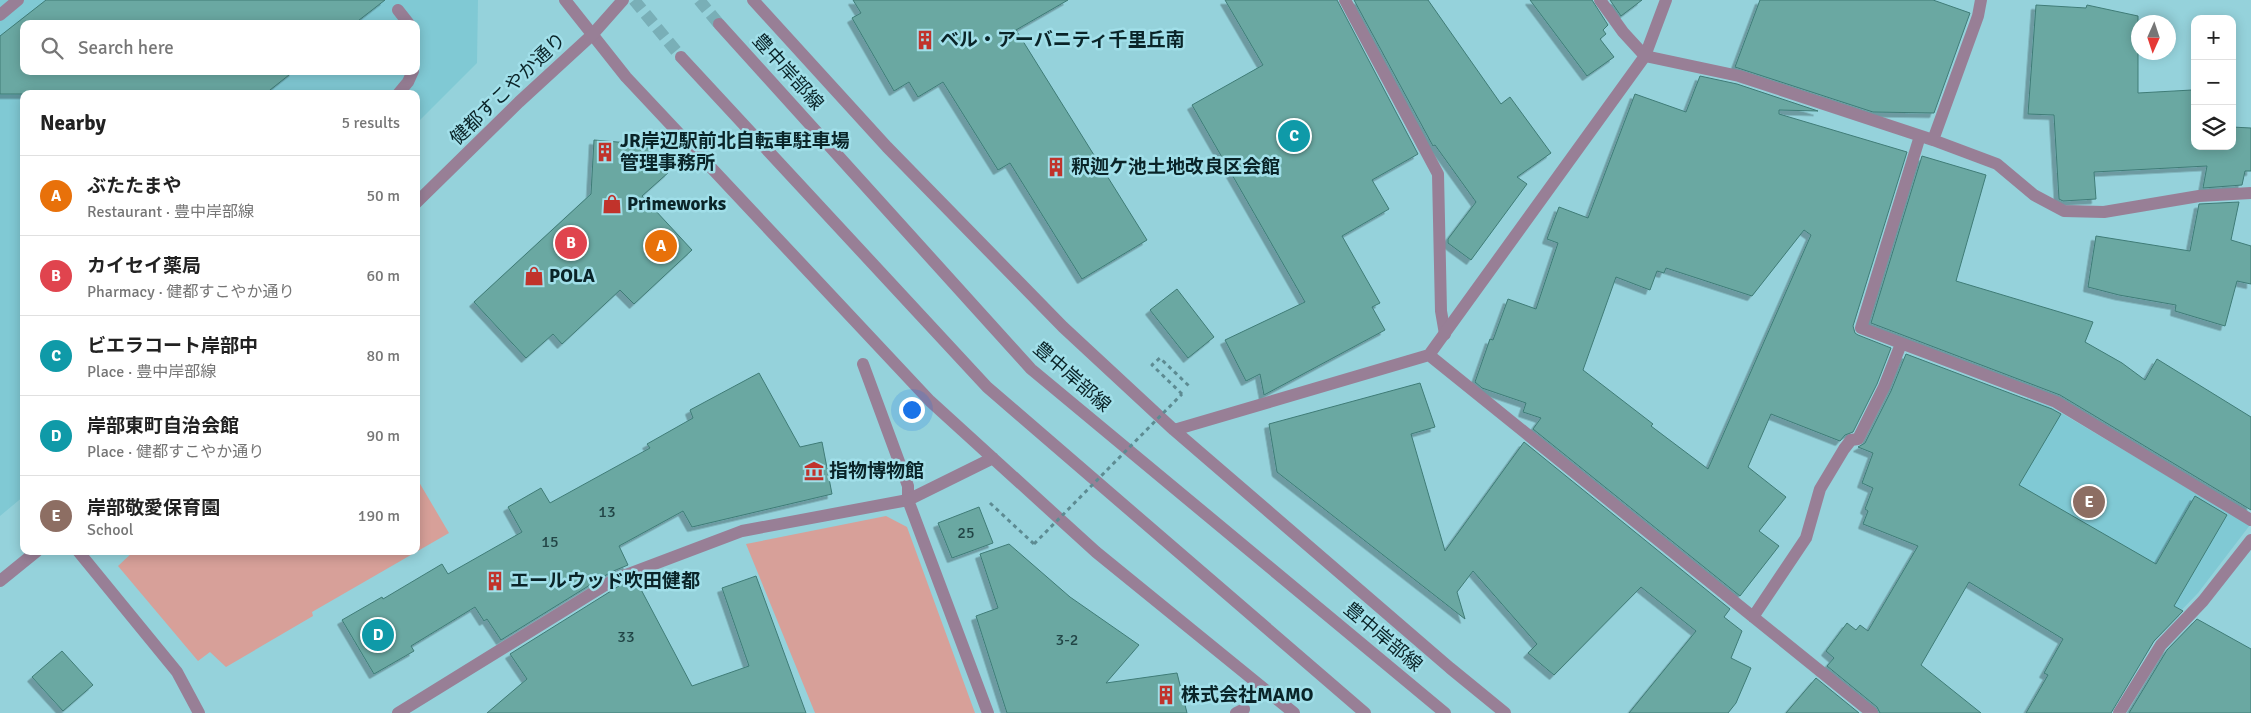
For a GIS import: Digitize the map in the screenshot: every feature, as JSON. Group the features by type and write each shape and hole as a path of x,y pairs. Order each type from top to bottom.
{"street":[{"path":"0,15 18,0"},
{"path":"565,0 626,77 930,401 1096,552 1294,713"},
{"name":"健都すこやか通り","path":"420,199 519,102 592,35 623,0"},
{"path":"753,0 887,147 1049,314 1174,430 1505,713"},
{"path":"1345,0 1438,174 1441,311 1444,334"},
{"path":"1600,0 1623,32 1645,56 1739,76 1933,140 1996,164 2034,195 2064,211 2104,212 2199,196 2251,193"},
{"path":"1174,430 1429,356 1645,56 1666,0"},
{"path":"1933,140 1978,16 1981,0"},
{"path":"398,10 406,20"},
{"name":"豊中岸部線","path":"719,24 1031,369 1445,713"},
{"path":"681,57 987,387 1365,713"},
{"path":"401,90 411,75"},
{"path":"1920,136 1861,328 2056,402 2251,520"},
{"path":"1753,617 1806,538 1820,489 1844,449 1851,440 1858,438 1884,387 1901,344"},
{"path":"1429,356 1872,713"},
{"path":"863,364 908,486 908,500 988,713"},
{"path":"398,713 615,579 742,531 908,500 993,458"},
{"path":"2119,713 2161,645 2203,600 2251,540"},
{"path":"0,581 32,555"},
{"path":"81,555 177,672 199,713"}],"path":[{"path":"990,503 1034,544 1182,394 1152,365 1160,358 1189,386"}],"shaded area":[{"path":"0,0 478,0 477,63 420,120 420,90 20,90 20,499 0,516"},
{"path":"2027,398 2051,407 2250,525 2198,593 2149,644 1978,479"},
{"path":"420,484 449,533 420,550"},
{"path":"886,516 907,527 975,713 815,713 746,544"},
{"path":"130,555 411,555 312,612 313,616 226,667 210,652 198,661 118,566"}],"building":[{"path":"46,0 385,0 359,20 20,20"},
{"path":"853,0 1068,0 1016,30 1147,240 1082,279 1010,163 998,170 943,82 918,97 909,82 894,91 852,18 861,13"},
{"path":"1225,0 1337,0 1418,154 1372,180 1389,209 1342,236 1380,303 1372,307 1385,330 1264,395 1260,374 1246,381 1225,340 1305,302 1192,105 1263,65"},
{"path":"1354,0 1428,0 1501,104 1510,97 1551,153 1517,177 1527,184 1471,260 1448,243 1448,239 1476,202 1435,145 1433,146"},
{"path":"1530,0 1592,0 1608,25 1603,30 1606,34 1600,39 1614,57 1587,76"},
{"path":"1610,0 1642,0 1621,16"},
{"path":"1760,0 1933,0 1970,13 1934,113 1873,112 1735,67"},
{"path":"2036,5 2086,8 2087,5 2133,15 2131,15 2131,60 2138,60 2138,93 2191,90 2191,150 2236,150 2236,127 2251,128 2251,171 2245,171 2242,185 2203,188 2207,166 2094,172 2096,199 2063,201 2059,199 2054,115 2028,114"},
{"path":"20,20 20,75 289,75 270,90 20,90 20,94 0,94 0,36"},
{"path":"1700,76 1737,84 1818,111 1779,110 1779,114 1907,152 1853,326 1855,333 1858,335 1891,348 1877,384 1853,432 1845,435 1840,441 1771,414 1748,467 1786,497 1759,531 1779,546 1740,596 1533,429 1541,418 1523,412 1526,403 1482,388 1475,382 1490,339 1493,340 1508,299 1536,309 1558,243 1547,239 1559,207 1588,218 1635,94 1686,112","holes":["1804,230 1811,235 1708,469 1651,426 1653,424 1583,370 1616,277 1650,290 1657,271 1664,273 1666,268 1752,296"]},
{"path":"637,136 669,172 642,196 692,250 634,304 620,290 562,344 553,334 526,358 474,302 591,194 594,140 629,143"},
{"path":"1922,156 1986,175 1956,281 2093,322 2085,342 2122,363 2145,380 2157,359 2251,417 2251,510 2060,395 1871,323"},
{"path":"2239,202 2231,240 2251,246 2251,284 2237,281 2225,326 2175,311 2176,305 2119,295 2088,287 2096,236 2190,251 2199,204"},
{"path":"1177,289 1214,337 1188,358 1150,310"},
{"path":"1906,354 2061,414 2019,485 2156,564 2195,496 2227,515 2174,606 2183,611 2154,641 2111,713 2026,713 2048,675 2044,673 2063,639 1969,582 1921,665 1981,713 1880,713 1877,707 1827,666 1834,658 1826,651 1847,623 1856,630 1860,625 1868,631 1918,546 1863,524 1868,511 1865,509 1873,488 1862,483 1873,453 1858,447 1865,443 1891,391"},
{"path":"759,373 800,447 822,442 832,494 692,527 683,511 619,546 628,565 611,572 501,640 487,619 484,621 475,607 411,646 414,651 374,674 342,620 382,597 383,599 442,564 448,574 522,532 508,507 541,488 550,503 650,448 647,444 693,418 690,410"},
{"path":"1420,383 1435,427 1411,434 1445,551 1524,442 1730,609 1724,617 1742,631 1731,658 1751,668 1736,703 1728,713 1629,713 1696,631 1641,587 1554,675 1528,653 1537,644 1473,571 1457,592 1465,619 1277,472 1269,424"},
{"path":"979,507 993,543 952,558 938,523"},
{"path":"1009,544 1070,597 1139,645 1106,683 1177,673 1187,713 1007,713 976,616 998,608 980,554"},
{"path":"756,576 806,713 487,713 527,679 510,654 619,586 636,580 692,686 749,666 722,588"},
{"path":"2197,619 2251,649 2251,713 2129,713 2167,650"},
{"path":"62,651 93,685 63,711 32,677"},
{"path":"1816,678 1859,713 1786,713"}],"tunnel":[{"path":"634,0 681,57"},
{"path":"699,0 719,24"}],"place":[{"name":"ベル・アーバニティ千里丘南","path":"925,40"},
{"name":"ビエラコート岸部中","path":"1294,136"},
{"name":"JR岸辺駅前北自転車駐車場 管理事務所","path":"605,152"},
{"name":"釈迦ケ池土地改良区会館","path":"1056,167"},
{"name":"Primeworks","path":"612,204"},
{"name":"カイセイ薬局","path":"571,243"},
{"name":"ぶたたまや","path":"661,246"},
{"name":"POLA","path":"534,276"},
{"name":"指物博物館","path":"814,471"},
{"name":"岸部敬愛保育園","path":"2089,502"},
{"name":"エールウッド吹田健都","path":"495,581"},
{"name":"岸部東町自治会館","path":"378,635"},
{"name":"株式会社MAMO","path":"1166,695"}]}
